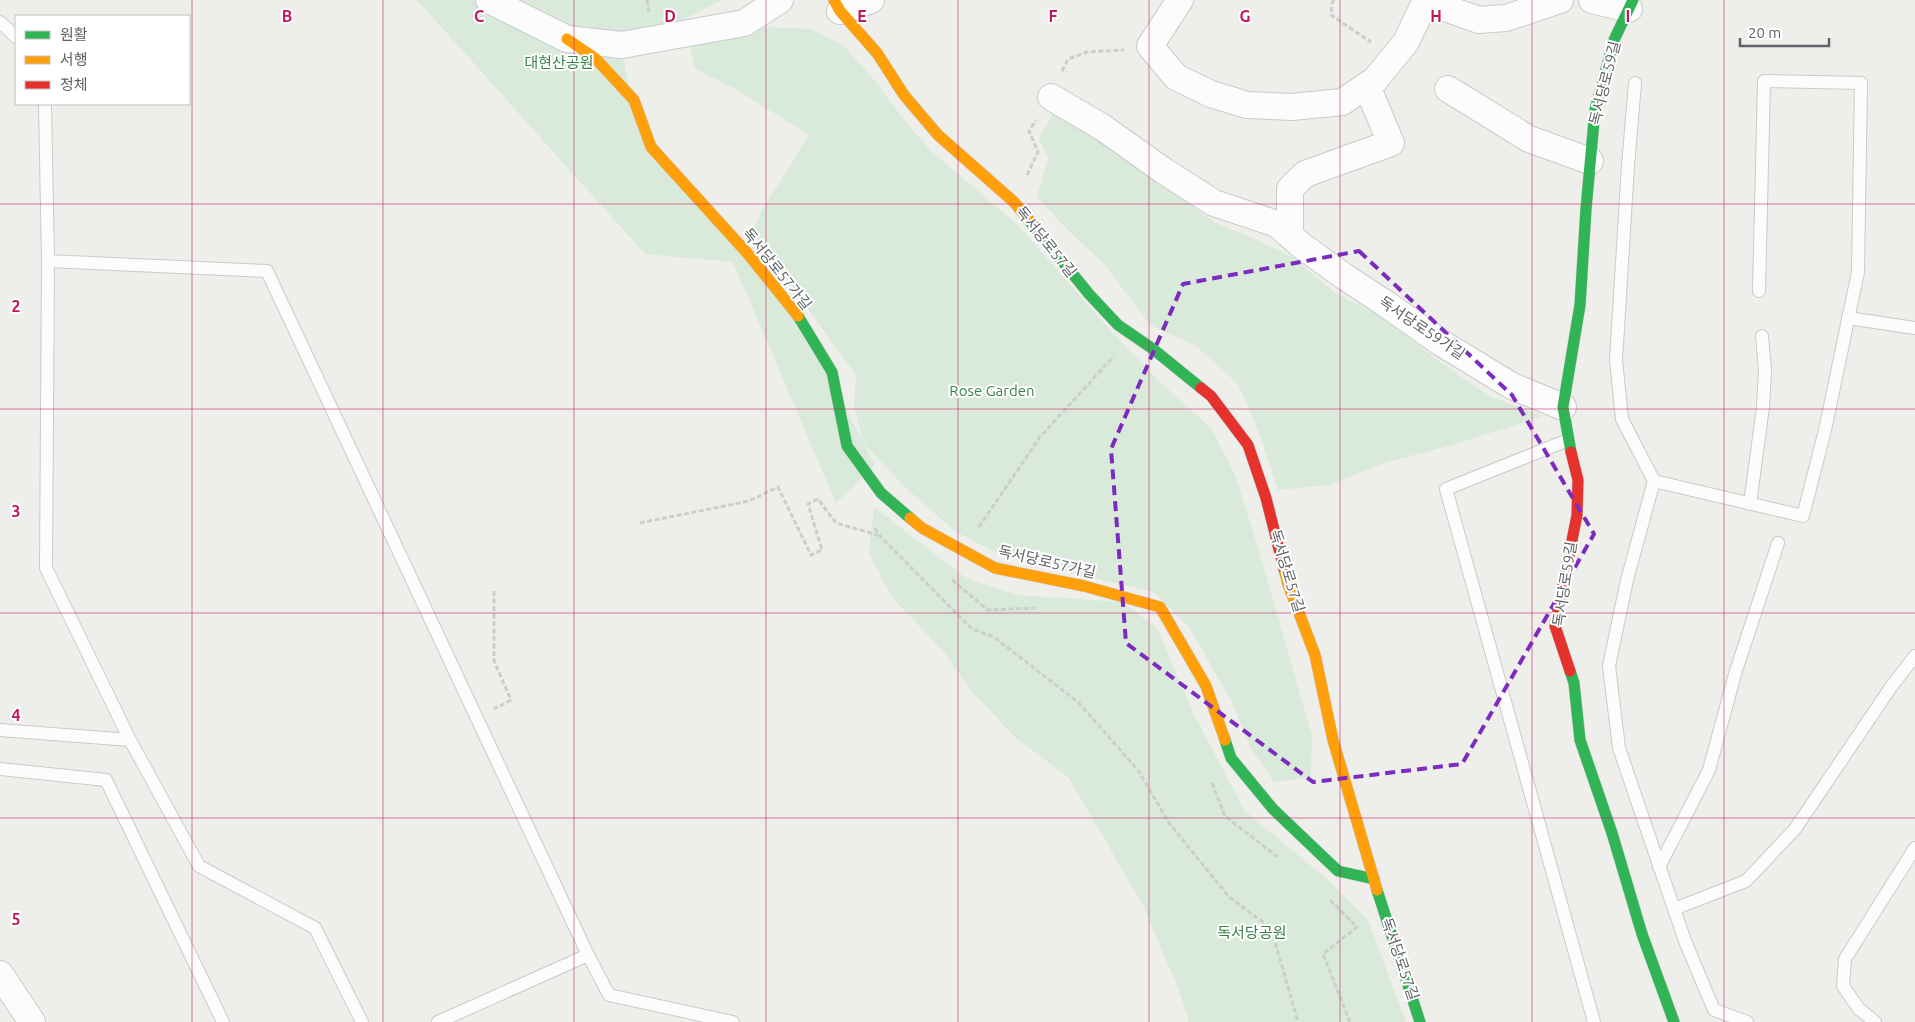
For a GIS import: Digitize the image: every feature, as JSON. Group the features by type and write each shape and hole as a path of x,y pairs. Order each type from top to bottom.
{"street":[{"path":"489,0 567,39 622,45 744,23 780,0"},
{"path":"837,6 871,0"},
{"path":"1180,0 1150,46 1176,77 1211,94 1247,105 1292,107 1342,102 1376,80 1406,42 1426,0 1479,20 1506,18 1560,0"},
{"name":"독서당로59길","path":"1592,0 1631,4 1614,40 1595,110 1580,305 1563,407 1568,440 1578,480 1577,515 1555,626 1574,683 1580,740 1612,833 1642,934 1674,1022"},
{"name":"독서당로57길","path":"837,6 877,52 904,95 938,135 1014,202 1089,294 1118,325 1154,349 1211,396 1248,445 1266,498 1288,584 1315,655 1333,740 1374,879 1420,1022"},
{"name":"독서당로57가길","path":"567,39 595,58 634,100 651,148 748,254 798,316 832,372 847,446 881,493 922,528 995,568 1084,586 1160,607 1206,686 1231,758 1273,809 1338,871 1374,879"},
{"path":"1290,235 1290,189 1305,174 1392,143 1367,86"},
{"path":"1448,89 1529,139 1590,161"},
{"name":"독서당로59가길","path":"1051,97 1102,127 1164,171 1214,202 1277,224 1345,277 1444,344 1512,386 1563,407"},
{"path":"0,974 32,1022"}],"lane":[{"path":"0,22 15,36"},
{"path":"1654,481 1803,516 1824,430 1858,272 1861,83 1764,81 1759,291"},
{"path":"1635,83 1616,360 1622,419 1654,481 1626,580 1609,666 1619,748 1685,941 1714,1010 1747,1022"},
{"path":"45,105 48,261 46,568 130,740 199,866 315,928 362,1022"},
{"path":"48,261 267,271 588,955 609,995 733,1022"},
{"path":"1848,318 1915,328"},
{"path":"1750,504 1764,407 1765,370 1762,336"},
{"path":"1568,440 1446,489 1594,1022"},
{"path":"1659,867 1709,770 1735,674 1778,543"},
{"path":"1674,910 1746,881 1795,830 1891,687 1915,656"},
{"path":"0,730 130,740"},
{"path":"0,769 106,780 224,1022"},
{"path":"1875,1022 1859,1008 1843,986 1845,959 1915,848"},
{"path":"438,1022 588,955"}],"path":[{"path":"1334,0 1331,15 1394,58"},
{"name":"독서당로57길","path":"1014,202 1038,152 1029,131 1051,97 1068,58 1087,52 1115,52 1150,46"},
{"path":"963,550 1040,437 1133,335"},
{"path":"640,523 749,500 778,487 811,555 822,550 808,504 818,499 836,523 879,535"},
{"path":"874,526 879,535 972,629 994,638 1079,703 1138,770 1169,823 1229,897 1271,928 1298,1022"},
{"path":"950,578 988,610 1035,608"},
{"path":"494,591 494,661 511,700"},
{"path":"1210,777 1225,816 1286,864"},
{"path":"1328,899 1357,927 1324,954 1350,1022"}],"highlighted area":[{"path":"1359,251 1512,395 1594,534 1462,764 1313,782 1126,643 1111,449 1183,284"}],"green space":[{"name":"Rose Garden","path":"417,0 722,0 621,51 645,150 790,299 863,442 854,406 856,375 752,232 761,212 809,135 739,91 695,69 688,38 768,27 811,29 843,45 875,81 904,120 932,152 1017,224 1111,331 1162,384 1211,428 1236,477 1259,551 1312,736 1311,777 1274,782 1250,747 1232,702 1189,627 1153,592 1002,556 956,532 908,490 863,443 875,465 836,503 733,262 645,254"},
{"path":"1054,111 1121,148 1166,187 1215,223 1251,237 1294,258 1335,293 1383,317 1437,360 1489,396 1543,416 1453,445 1387,462 1328,485 1278,490 1258,430 1238,384 1196,346 1150,325 1105,265 1037,197 1048,159 1039,139"},
{"name":"독서당공원","path":"874,507 967,579 1018,595 1122,602 1157,628 1193,713 1245,811 1328,880 1368,920 1406,1022 1189,1022 1178,988 1144,907 1069,778 1016,738 973,693 943,651 891,596 869,553"}],"traffic: fast":[{"path":"1571,452 1563,407 1580,305 1595,110 1614,40 1633,0"},
{"path":"1028,219 1089,294 1118,325 1153,349 1201,388"},
{"path":"798,316 832,372 847,446 881,493 910,518"},
{"path":"1570,671 1574,683 1580,740 1612,833 1642,934 1674,1022"},
{"path":"1225,740 1231,758 1273,809 1338,871 1374,879"},
{"path":"1377,890 1420,1022"}],"traffic: slow":[{"path":"834,0 840,11 877,53 904,95 938,135 1014,202 1028,219"},
{"path":"567,39 595,58 634,100 651,147 748,254 798,316"},
{"path":"910,518 922,528 995,568 1084,586 1160,607 1206,686 1225,740"},
{"path":"1284,569 1315,655 1333,740 1377,890"}],"traffic: jam":[{"path":"1201,388 1211,396 1248,445 1266,498 1284,569"},
{"path":"1570,671 1555,626 1577,515 1578,480 1571,452"}],"park label":[{"name":"대현산공원","path":"559,63"}]}
